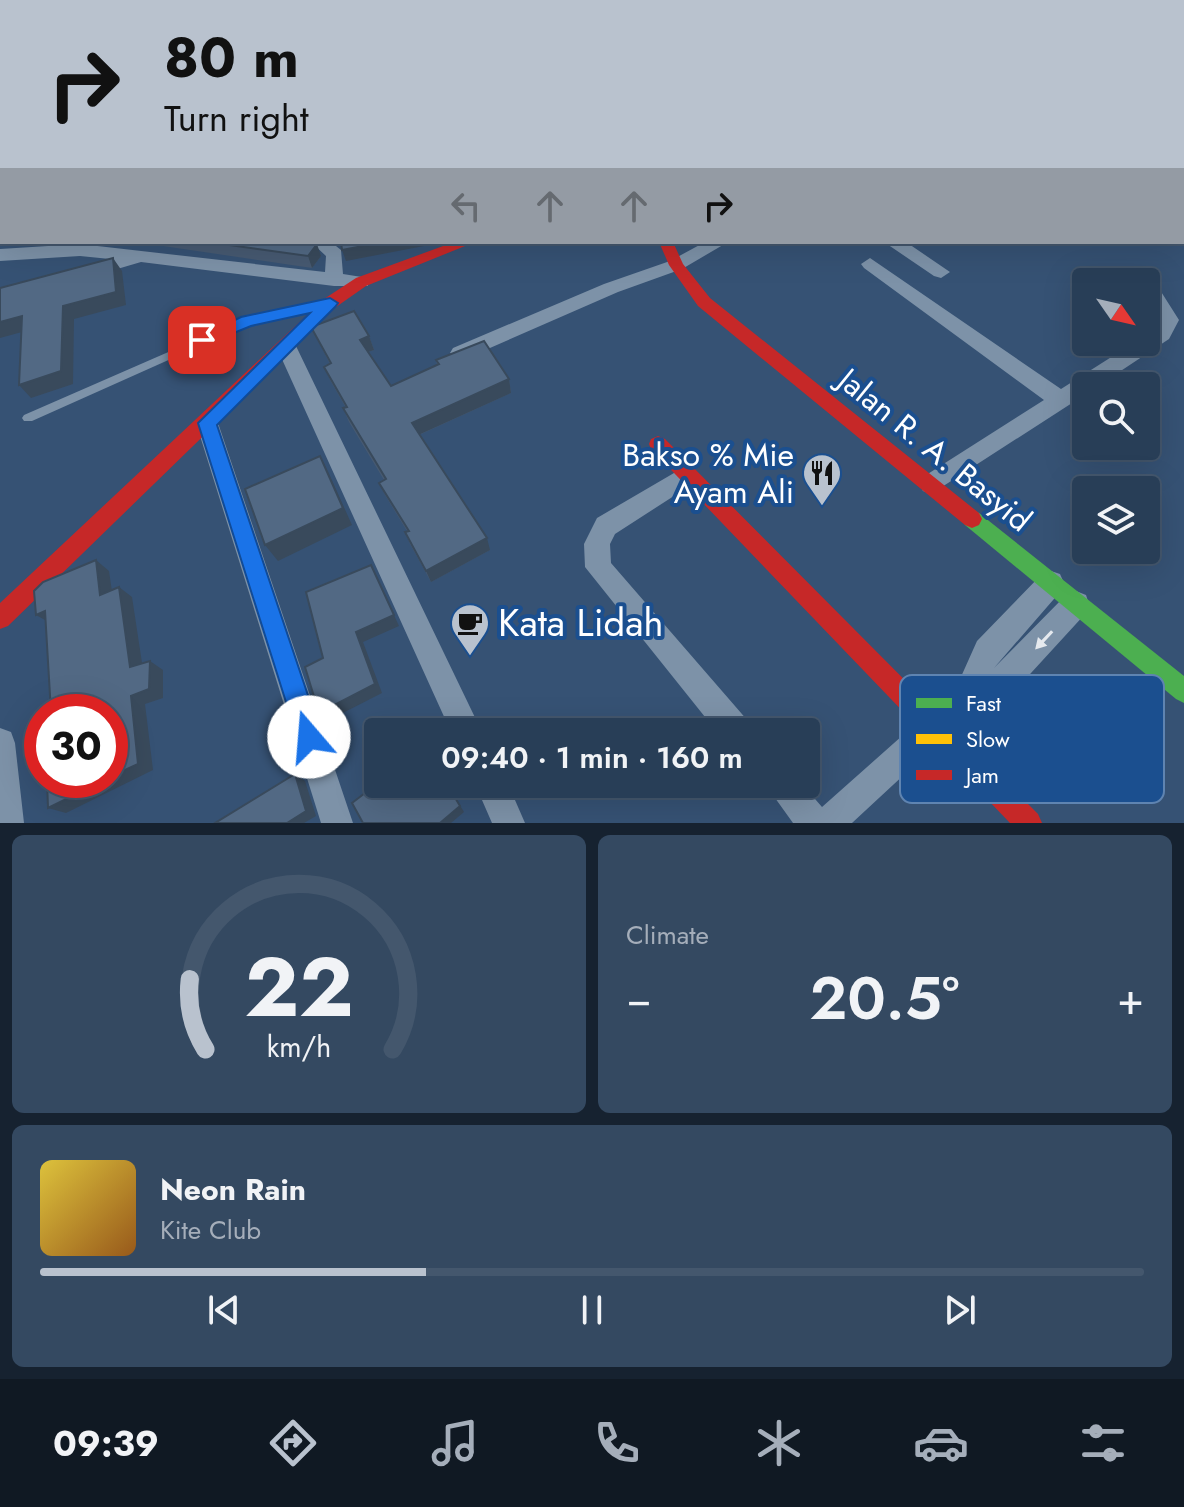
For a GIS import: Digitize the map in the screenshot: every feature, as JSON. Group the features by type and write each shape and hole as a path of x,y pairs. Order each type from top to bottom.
{"street":[{"path":"322,244 335,254 334,280"},
{"path":"0,618 330,303 361,282 459,244"},
{"name":"Jalan R. A. Basyid","path":"667,244 676,265 704,302 1184,691"},
{"path":"460,353 611,288 676,265 715,244"},
{"path":"899,244 941,272"},
{"path":"0,255 83,246 140,256 361,282"},
{"path":"73,276 140,256"},
{"path":"870,264 1059,399"},
{"path":"1160,306 1169,320 1160,335"},
{"path":"286,346 460,718"},
{"path":"931,484 1127,356"},
{"path":"207,423 337,823"},
{"path":"658,444 686,476 900,691"},
{"path":"686,476 606,526 597,544 598,567 725,718"},
{"path":"976,675 987,651 1051,583"},
{"path":"1010,675 1076,604"},
{"path":"0,743 8,823"},
{"path":"828,823 900,758"},
{"path":"497,798 509,823"},
{"path":"793,798 814,823"},
{"path":"1010,803 1029,823"}],"lane":[{"path":"28,418 247,321 330,303"}],"building":[{"path":"222,244 317,244 308,256"},
{"path":"341,244 374,244 342,250"},
{"path":"113,258 116,292 63,306 61,371 19,385 22,316 0,322 0,288"},
{"path":"354,311 369,336 360,340 391,386 439,364 436,360 484,341 509,379 412,423 487,538 426,571 405,532 409,531 379,483 386,479 343,408 347,407 324,367 331,363 311,327"},
{"path":"320,456 343,508 265,545 245,489"},
{"path":"96,560 100,595 119,587 130,667 150,661 149,689 131,696 138,764 128,769 128,694 50,694 45,611 36,615 34,591 43,582"},
{"path":"371,565 394,615 356,632 375,684 319,713 305,667 323,658 306,592"},
{"path":"295,774 306,811 287,823 215,823"},
{"path":"364,794 364,798 455,798 460,806 440,823 363,823 352,803"},
{"path":"48,798 68,798 48,808"}],"traffic: fast":[{"path":"972,519 1184,691"}],"traffic: jam":[{"path":"0,618 330,303 361,282 463,244"},
{"path":"667,244 676,265 704,302 972,519"},
{"path":"658,444 900,691"},
{"path":"1009,803 1029,823"}],"place":[{"name":"Bakso % Mie Ayam Ali","path":"822,507"},
{"name":"Kata Lidah","path":"470,657"}],"route":[{"path":"202,340 247,321 330,303 207,423 309,737"}]}
